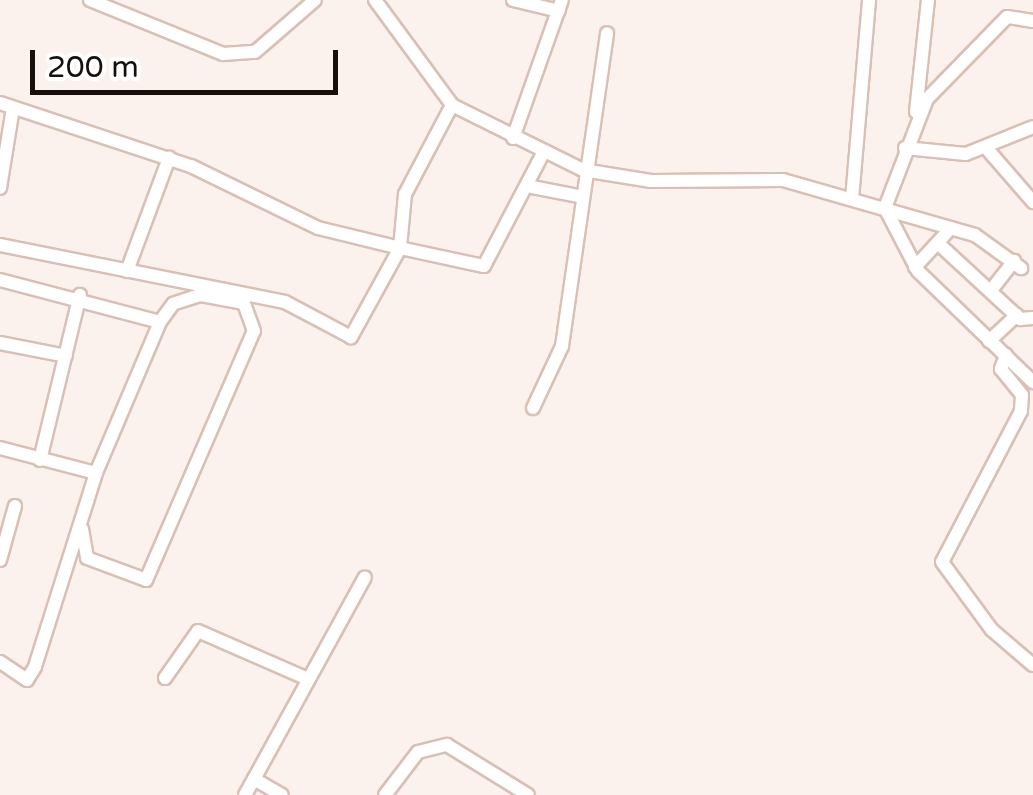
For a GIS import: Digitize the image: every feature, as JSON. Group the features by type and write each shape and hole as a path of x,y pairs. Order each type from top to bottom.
{"street":[{"path":"90,0 124,6 223,54 255,52 315,0"},
{"path":"375,0 452,106 543,153 583,170 651,181 783,180 885,208 951,228 1018,264 992,289"},
{"path":"513,0 560,6 513,138"},
{"path":"852,199 869,0"},
{"path":"928,0 916,118 885,208 915,267 1033,382"},
{"path":"916,118 1008,18 1033,21"},
{"path":"533,408 562,346 578,196 607,32"},
{"path":"0,188 6,106 169,158 270,209 400,248 484,266 543,153"},
{"path":"0,246 285,302 351,337 400,248 405,194 452,106"},
{"path":"905,148 988,150 1033,126"},
{"path":"988,150 1033,202"},
{"path":"128,271 169,158"},
{"path":"526,186 578,196"},
{"path":"915,267 941,246 951,228"},
{"path":"941,246 992,289 1016,316 1033,318"},
{"path":"0,280 80,295 160,322"},
{"path":"40,460 80,295"},
{"path":"0,662 27,680 35,667 82,516 96,473 160,322 173,304 200,295 244,303 254,331 146,580 87,558 82,516"},
{"path":"990,340 1016,316"},
{"path":"0,342 66,356"},
{"path":"1006,355 1001,369 1023,405 942,562 992,630 1033,666"},
{"path":"0,448 96,473"},
{"path":"0,560 15,506"},
{"path":"246,795 365,576"},
{"path":"165,678 198,631 308,680"},
{"path":"384,795 418,752 447,745 528,795"},
{"path":"254,778 282,795"}]}
